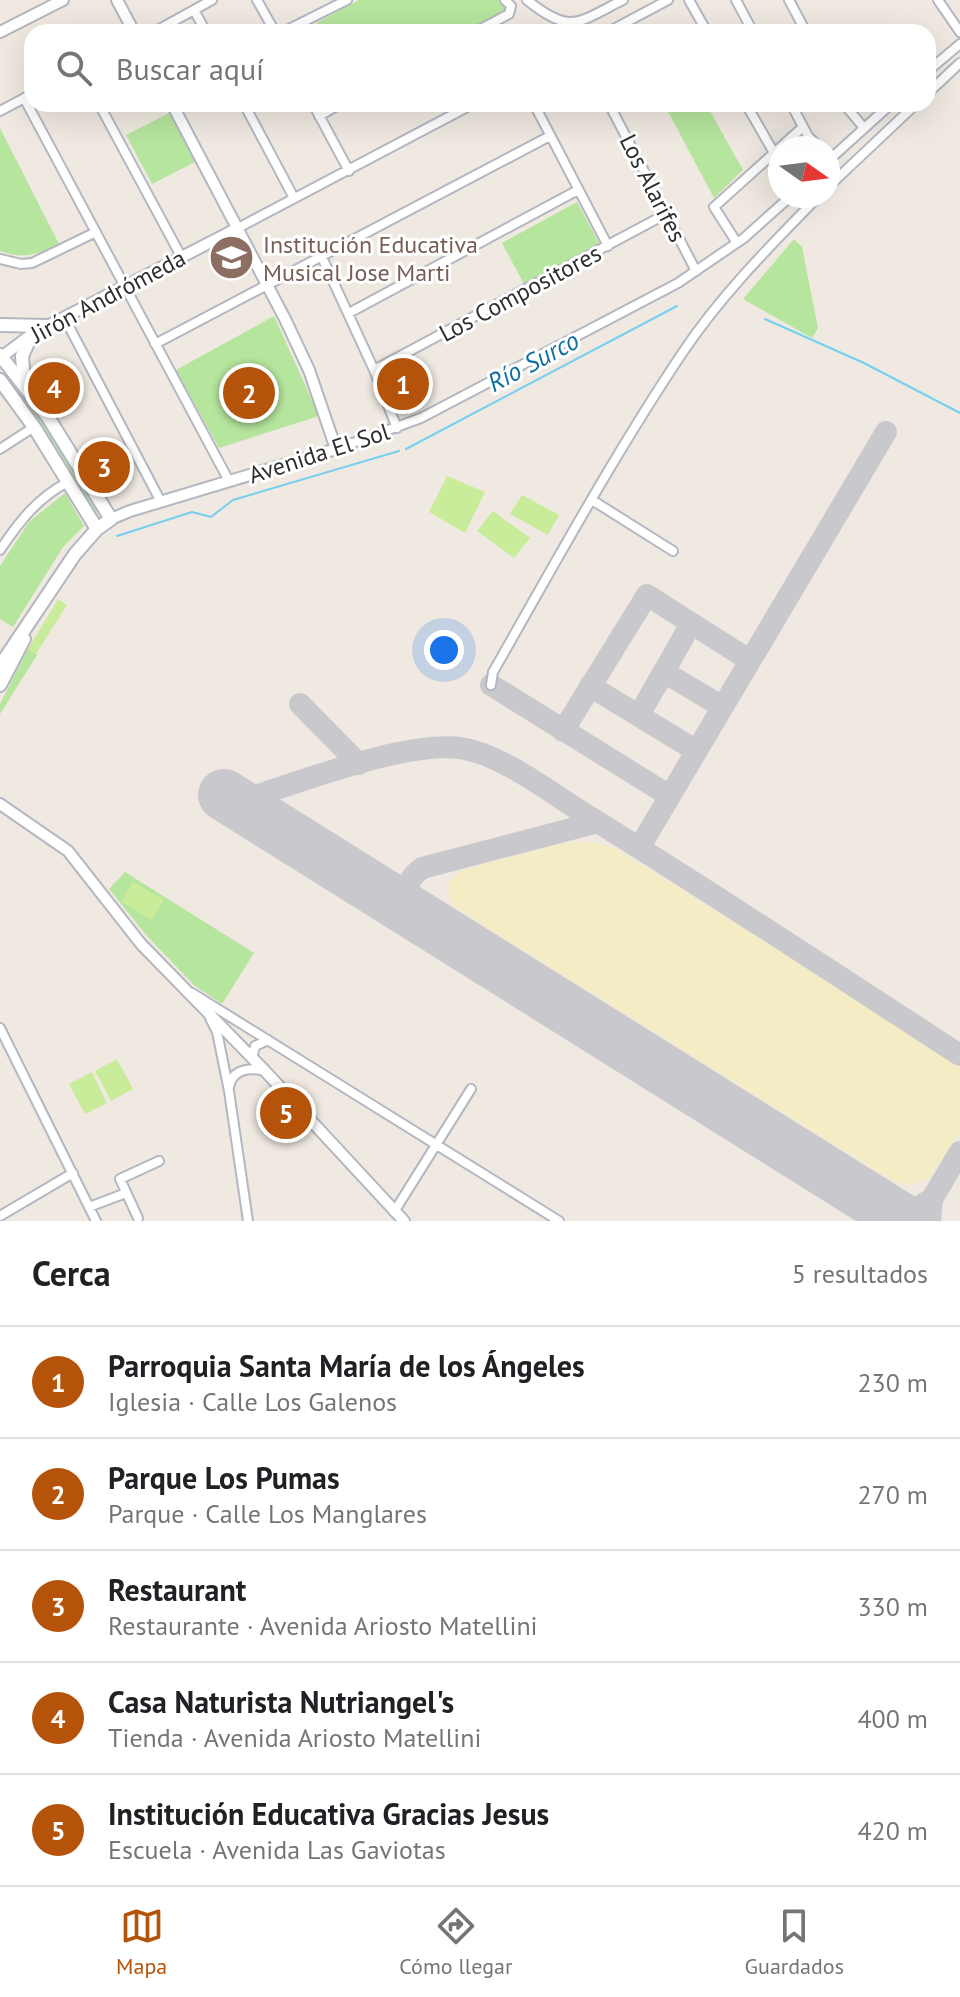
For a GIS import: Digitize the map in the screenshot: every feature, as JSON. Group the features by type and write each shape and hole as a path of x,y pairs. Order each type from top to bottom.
{"main road":[{"path":"0,325 48,326"},
{"path":"25,384 21,361 32,334"},
{"path":"1,357 25,384 111,519"},
{"path":"0,380 34,427 97,529"},
{"name":"Avenida El Sol","path":"0,666 69,562 97,529 111,519"},
{"name":"Avenida El Sol","path":"0,685 31,621"}],"street":[{"path":"0,32 63,0"},
{"path":"117,0 130,24"},
{"path":"169,24 212,0"},
{"path":"257,0 270,24"},
{"path":"299,24 347,0"},
{"path":"490,24 509,14 511,6 505,0"},
{"path":"527,0 552,19 570,23 623,0"},
{"path":"623,24 668,0"},
{"path":"689,0 702,24"},
{"path":"736,0 749,24"},
{"path":"789,0 802,24"},
{"path":"938,0 960,32"},
{"path":"194,10 202,24"},
{"path":"936,64 959,45"},
{"path":"936,86 960,63"},
{"path":"0,111 24,98"},
{"path":"36,112 125,288 229,481"},
{"path":"103,112 182,258"},
{"path":"176,112 309,370 336,449"},
{"path":"248,112 294,198"},
{"path":"317,112 349,171"},
{"path":"319,116 326,112"},
{"name":"Jirón Andrómeda","path":"1,357 32,334 458,112"},
{"path":"538,112 608,246"},
{"name":"Los Alarifes","path":"613,112 696,271"},
{"path":"751,112 768,142"},
{"path":"795,112 810,136"},
{"path":"851,112 864,128"},
{"path":"840,149 882,112"},
{"path":"840,176 908,112"},
{"path":"793,136 803,127"},
{"path":"155,344 550,136"},
{"path":"737,243 714,207 768,158"},
{"path":"349,313 578,190"},
{"name":"Avenida El Sol","path":"111,519 397,428 532,361 696,271 737,243 777,208"},
{"path":"491,685 493,672 592,500 684,351 767,248 807,208"},
{"name":"Los Compositores","path":"374,370 666,214"},
{"path":"0,259 32,263 96,232"},
{"path":"321,255 397,428"},
{"path":"65,319 161,502"},
{"path":"0,449 34,427"},
{"path":"0,550 34,506 68,482"},
{"path":"592,500 673,551"},
{"path":"0,804 68,851 141,944 265,1071 404,1221"},
{"path":"187,990 559,1221"},
{"path":"187,990 215,1026 229,1091 248,1221"},
{"path":"0,1030 96,1221"},
{"path":"252,1059 255,1046 268,1040"},
{"path":"229,1091 230,1081 238,1072 253,1068 265,1071"},
{"path":"394,1212 471,1089"},
{"path":"138,1218 120,1179 159,1161"},
{"path":"0,1216 73,1173"},
{"path":"89,1207 126,1193"}],"green space":[{"path":"359,0 499,0 507,11 482,24 315,24"},
{"path":"668,112 710,112 743,170 714,198"},
{"path":"169,113 195,162 152,184 126,135"},
{"path":"0,128 59,244 37,253 16,255 0,251"},
{"path":"577,202 599,243 524,284 502,243"},
{"path":"794,239 802,247 818,328 812,338 743,299"},
{"path":"274,316 319,416 219,448 176,370"},
{"path":"8,369 100,510 93,515 1,375"},
{"path":"447,476 485,492 465,533 429,512"},
{"path":"65,493 84,526 63,547 13,627 0,619 0,566 29,522"},
{"path":"522,495 559,515 548,535 510,514"},
{"path":"493,511 530,538 514,558 477,531"},
{"path":"58,599 67,605 36,654 28,649"},
{"path":"28,649 37,655 0,714 0,704"},
{"path":"125,872 254,953 222,1004 195,986 147,936 109,889"},
{"path":"133,882 164,900 152,920 122,902"},
{"path":"117,1059 133,1089 111,1101 95,1071"},
{"path":"92,1072 107,1103 85,1114 69,1084"}],"sand":[{"path":"590,842 615,848 960,1064 960,1131 928,1179 907,1186 891,1180 459,910 449,894 449,883 463,870 564,843"}],"waterway":[{"name":"Río Surco","path":"406,449 677,306"},
{"name":"Río Surco","path":"765,319 864,363 960,413"},
{"name":"Río Surco","path":"117,536 192,512 211,517 233,500 399,451"}],"taxiway":[{"path":"639,848 886,432"},
{"path":"563,731 647,595 749,660"},
{"path":"639,715 691,624"},
{"path":"664,672 721,706"},
{"path":"491,685 668,795"},
{"path":"590,686 695,750"},
{"path":"300,704 359,764"},
{"path":"237,802 379,757 436,748 476,752 526,776 960,1055"},
{"path":"412,914 407,889 422,868 598,822"},
{"path":"930,1221 932,1199 960,1152"},
{"path":"884,1208 912,1211 932,1199"}],"runway":[{"path":"224,795 905,1221"}],"place":[{"name":"Institución Educativa Musical Jose Marti","path":"232,258"},
{"name":"Parroquia Santa María de los Ángeles","path":"403,384"},
{"name":"Casa Naturista Nutriangel's","path":"54,388"},
{"name":"Parque Los Pumas","path":"249,393"},
{"name":"Restaurant","path":"104,467"},
{"name":"Institución Educativa Gracias Jesus","path":"286,1113"}]}
